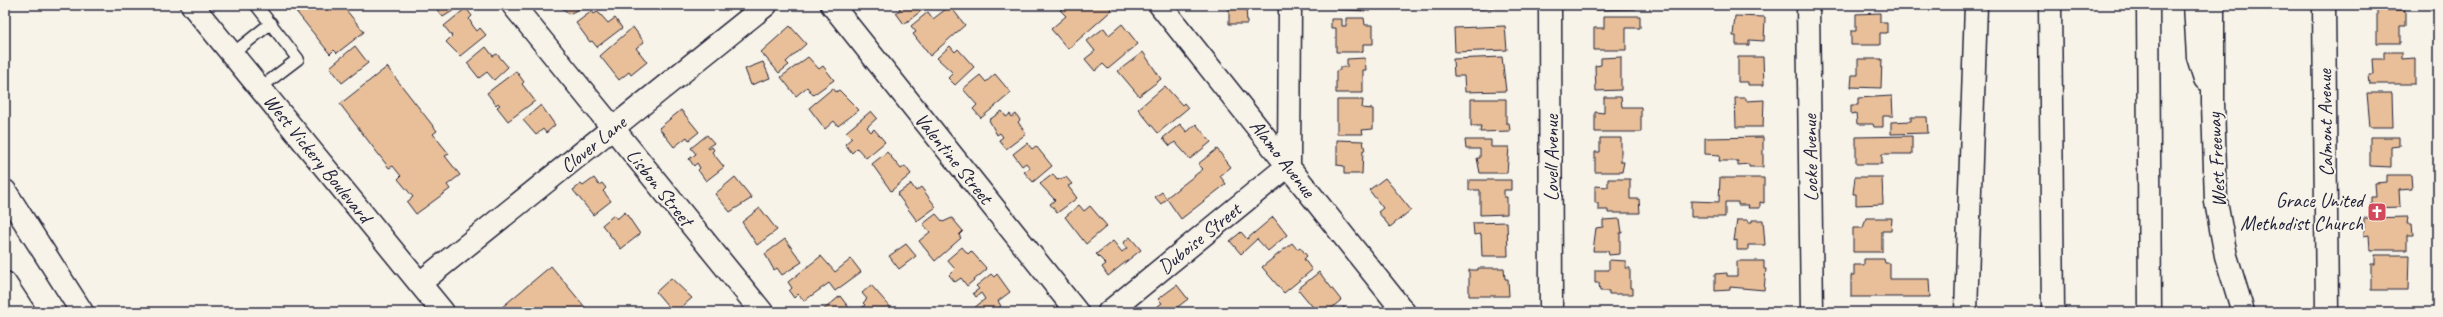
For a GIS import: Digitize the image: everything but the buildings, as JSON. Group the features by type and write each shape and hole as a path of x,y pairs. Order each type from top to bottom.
{"main road":[{"name":"West Vickery Boulevard","path":"192,5 443,312"},
{"name":"Lisbon Street","path":"513,5 762,312"},
{"name":"Clover Lane","path":"420,283 766,5"},
{"name":"Valentine Street","path":"832,5 1077,312"},
{"name":"Alamo Avenue","path":"1160,5 1289,165 1404,312"},
{"path":"1289,165 1290,5"},
{"name":"Lovell Avenue","path":"1550,5 1551,312"},
{"name":"Locke Avenue","path":"1808,5 1812,312"},
{"path":"1966,312 1976,5"},
{"path":"2050,5 2053,312"},
{"path":"2148,5 2150,312"},
{"path":"2194,5 2198,58 2213,103"},
{"name":"West Freeway","path":"2213,5 2213,103 2216,202 2226,256 2243,312"},
{"name":"Calmont Avenue","path":"2324,5 2327,312"},
{"name":"Duboise Street","path":"1109,312 1289,165"},
{"path":"5,191 82,312"},
{"path":"5,283 24,312"}],"lane":[{"path":"256,5 298,59 260,88"},
{"path":"232,54 271,23"}],"place":[{"name":"Grace United Methodist Church","path":"2377,212"}]}
